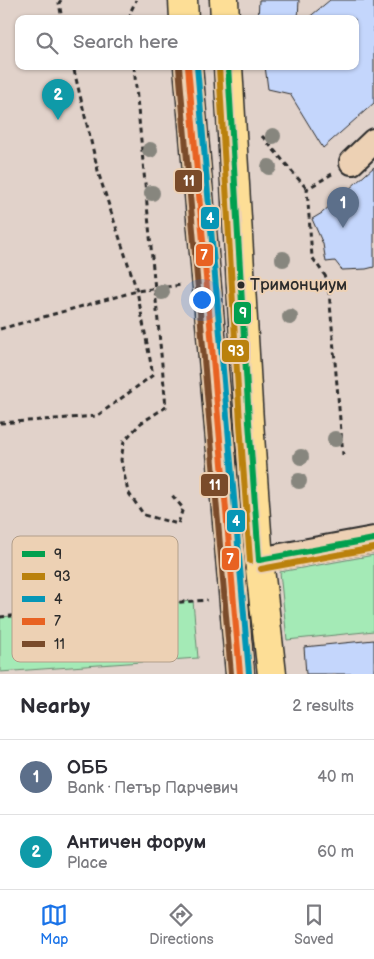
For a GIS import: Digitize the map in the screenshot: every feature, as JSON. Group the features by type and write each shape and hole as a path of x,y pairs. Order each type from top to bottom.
{"main road":[{"path":"183,0 184,15"},
{"path":"224,0 225,15"},
{"path":"188,70 240,674"},
{"path":"228,70 249,422 259,560 272,674"}],"street":[{"path":"352,162 374,141"},
{"path":"259,560 374,539"}],"path":[{"path":"61,0 59,3 61,15"},
{"path":"130,15 136,0"},
{"path":"0,423 97,416 152,375 137,291 99,175 75,70"},
{"path":"134,70 166,407 141,423 124,441 121,460 128,492 144,515 178,524 183,508 170,493"},
{"path":"262,136 307,189 312,257 328,280 343,455"},
{"path":"307,189 352,162"},
{"path":"0,329 137,291 207,282"},
{"path":"178,603 235,598"}],"green space":[{"path":"374,555 374,631 287,640 280,572"},
{"path":"193,601 198,658 178,659 178,602"},
{"path":"12,616 12,662 141,662 0,672 0,617"}],"building":[{"path":"259,0 299,0 298,15 258,15"},
{"path":"330,0 374,0 374,103 323,148 290,94 268,89 266,70 359,70 359,15 312,15"},
{"path":"374,167 374,267 342,270 335,261 326,262 323,244 312,219 322,213"},
{"path":"374,640 374,674 306,674 304,647"}],"transit line":[{"name":"11","path":"179,70 231,674"},
{"name":"7","path":"188,70 240,674"},
{"name":"4","path":"197,70 249,673"},
{"name":"93","path":"219,70 250,561"},
{"name":"9","path":"228,70 259,560"},
{"name":"9","path":"259,560 374,539"},
{"name":"93","path":"261,569 374,548"}],"place":[{"name":"Античен форум","path":"58,120"},
{"name":"ОББ","path":"343,228"},
{"name":"Тримонциум","path":"241,285"}]}
